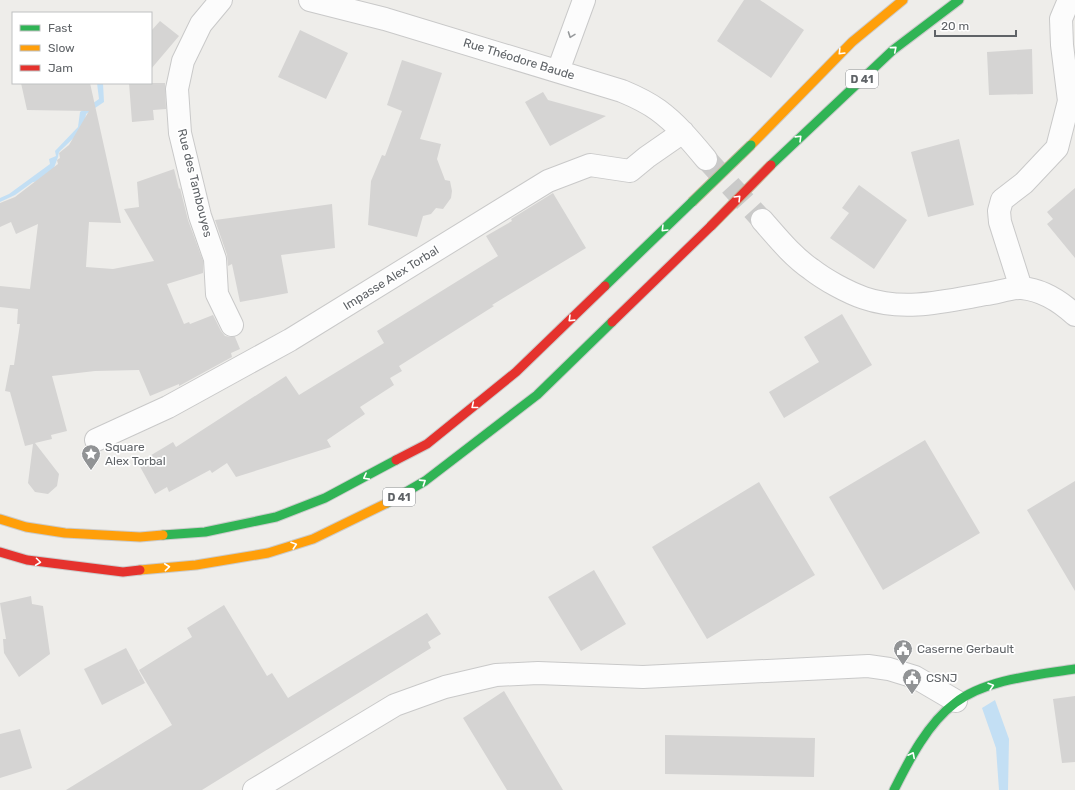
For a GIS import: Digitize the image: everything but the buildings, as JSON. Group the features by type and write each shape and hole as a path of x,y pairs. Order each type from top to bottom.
{"main road":[{"name":"D 41","path":"0,519 26,527 65,533 140,537 205,532 276,517 325,498 427,444 516,372 751,145 852,42 903,0"},
{"name":"D 41","path":"0,552 28,560 124,572 196,565 268,553 313,539 377,510 425,481 537,395 711,226 771,165 893,50 959,0"},
{"path":"894,790 917,746 931,726 956,701 973,692 1003,683 1075,669"}],"street":[{"name":"Rue des Tambouyes","path":"221,0 201,24 183,61 177,89 180,133 200,216 215,259 217,294 232,325"},
{"name":"Rue Théodore Baude","path":"310,0 385,19 622,91 642,100 658,110 683,132 706,159"},
{"path":"558,71 584,0"},
{"path":"1021,288 1000,222 999,212 1002,200 1024,183 1057,148 1070,102 1062,45 1061,19 1069,0"},
{"name":"Impasse Alex Torbal","path":"96,440 168,407 290,340 548,181 590,165 630,171 683,132"},
{"path":"762,220 786,247 810,269 832,283 864,298 890,304 919,306 1021,288 1047,295 1066,307 1075,315"},
{"path":"254,790 395,705 445,687 496,674 538,673 643,677 868,666 889,669 915,677 956,701"}],"water":[{"path":"97,84 103,84 104,102 86,114 84,128 59,152 51,176 33,182 15,195 0,202 0,198 9,194 50,164 49,159 56,156 55,151 78,127 80,112 99,99"},
{"path":"995,700 1009,739 1008,790 999,790 996,748 982,708"}],"tunnel":[{"path":"708,161 762,220"}],"traffic: fast":[{"path":"771,165 893,50 959,0"},
{"path":"692,202 751,145"},
{"path":"605,286 692,202"},
{"path":"387,503 425,481 537,395 612,322"},
{"path":"163,535 205,532 276,517 325,498 396,460"},
{"path":"894,790 928,731 945,711 955,703 981,688 997,683 1012,679 1075,669"}],"traffic: slow":[{"path":"751,145 852,42 903,0"},
{"path":"140,570 196,565 268,553 313,539 387,503"},
{"path":"0,519 26,527 65,533 140,537 163,535"}],"traffic: jam":[{"path":"711,226 771,165"},
{"path":"612,322 711,226"},
{"path":"396,460 427,444 516,372 605,286"},
{"path":"0,552 27,560 123,572 140,570"}],"place":[{"name":"Square Alex Torbal","path":"91,471"},
{"name":"Caserne Gerbault","path":"903,666"},
{"name":"CSNJ","path":"912,695"}]}
